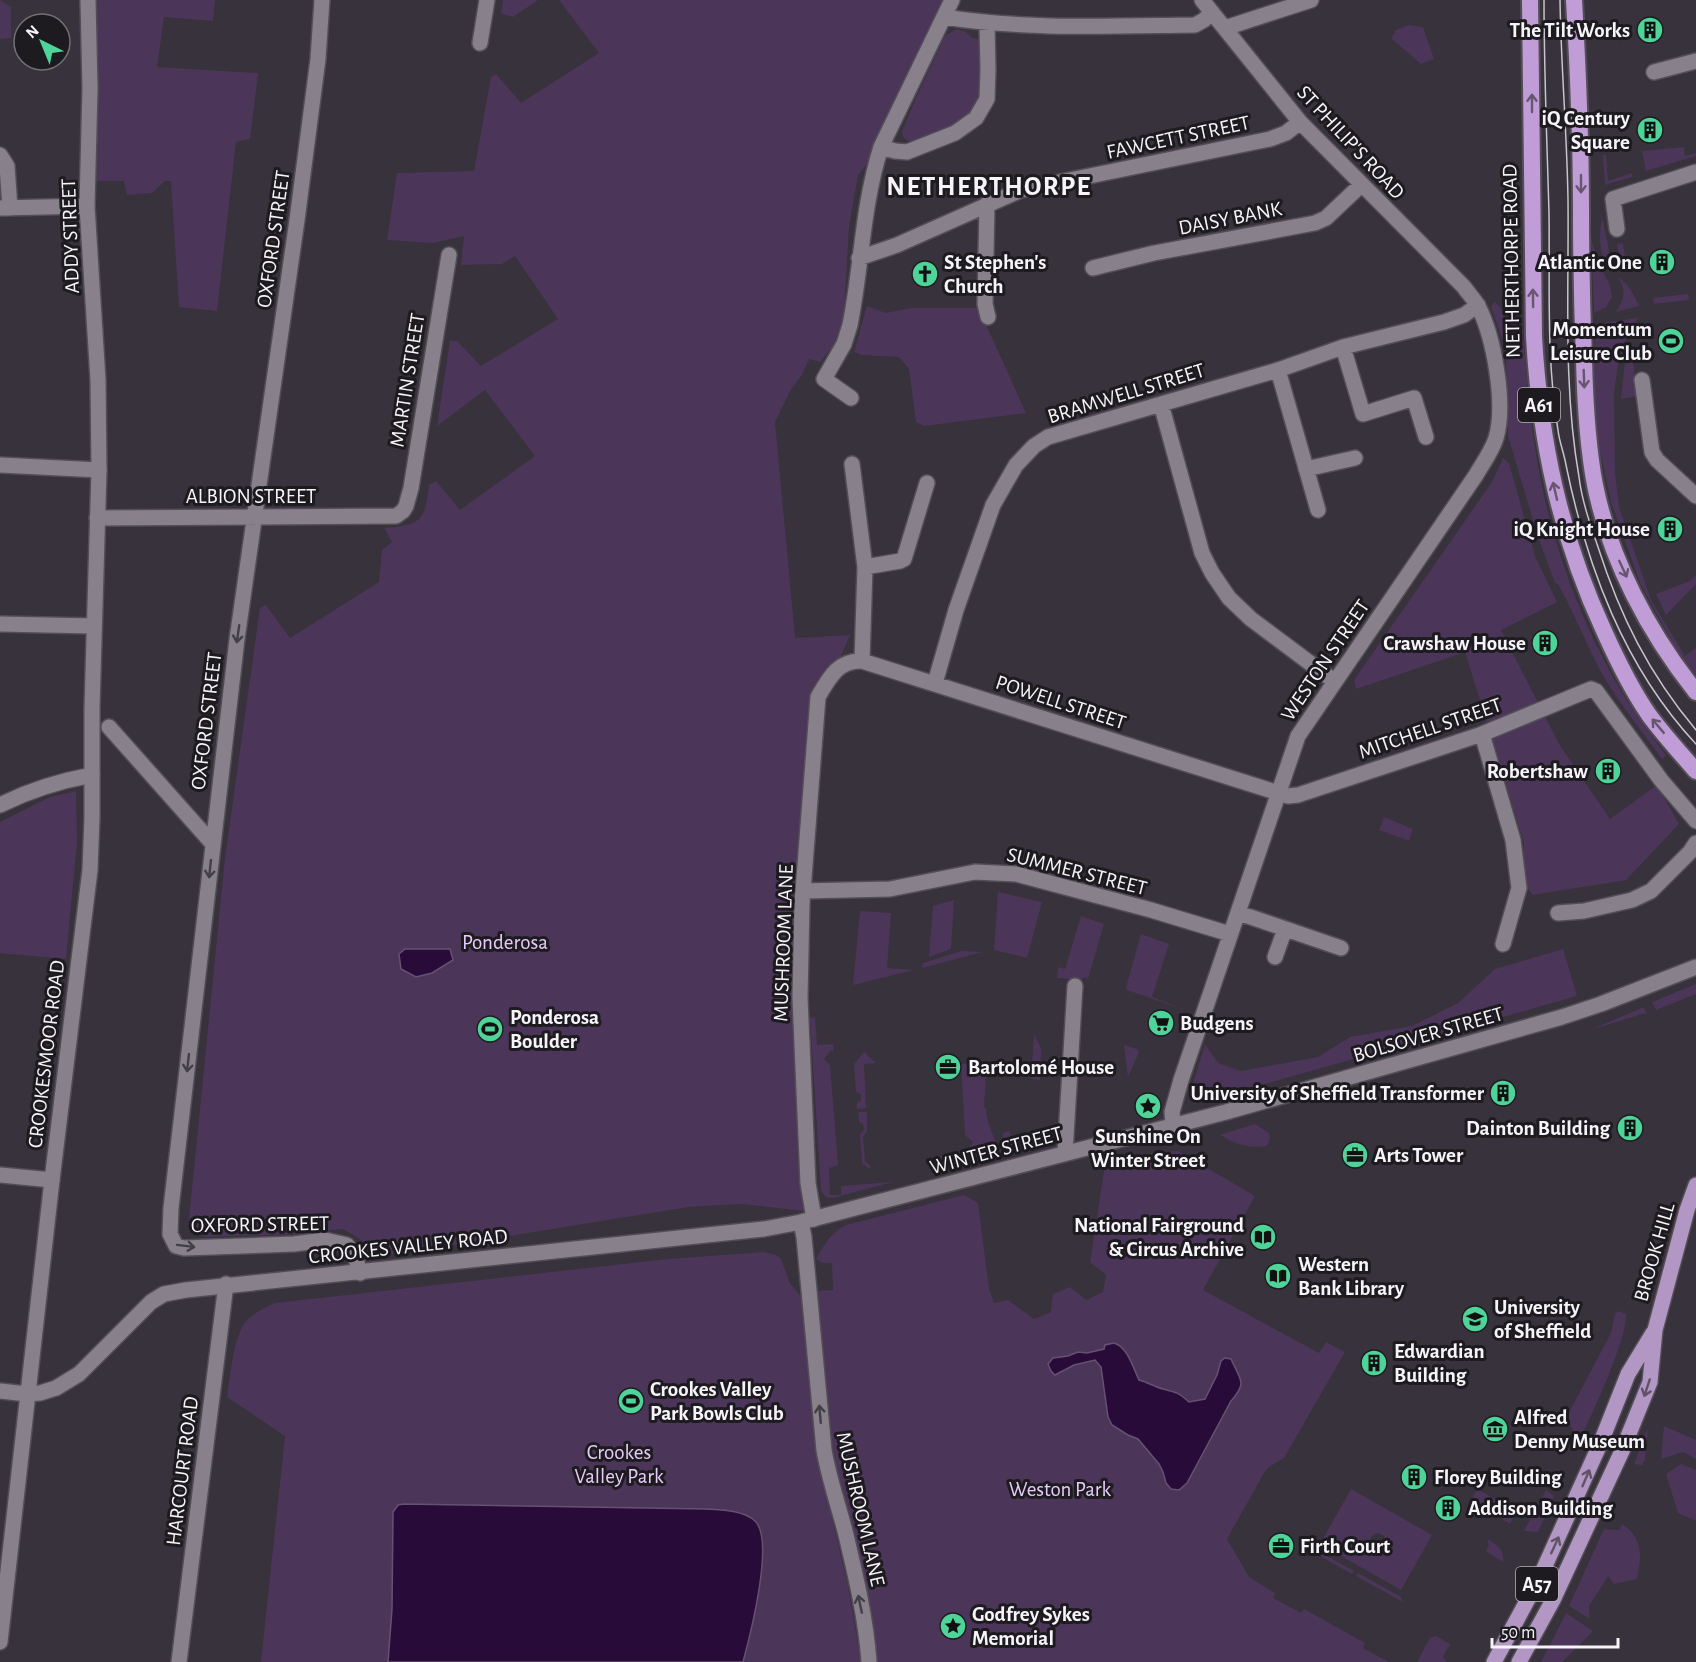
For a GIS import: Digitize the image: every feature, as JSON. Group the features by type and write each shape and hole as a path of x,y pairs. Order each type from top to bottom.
{"highway":[{"name":"NETHERTHORPE ROAD","path":"1530,0 1534,337 1537,389 1549,465 1568,540 1584,588 1622,670 1650,715 1696,771"},
{"name":"A61","path":"1574,0 1581,147 1582,305 1586,412 1595,487 1617,558 1636,598 1657,638 1675,666 1696,692"}],"main road":[{"name":"BROOK HILL","path":"1519,1662 1553,1600 1622,1451 1650,1382 1654,1330 1696,1185"},
{"name":"BROOK HILL","path":"1494,1662 1540,1577 1601,1442 1628,1374 1654,1330"}],"street":[{"name":"ADDY STREET","path":"88,0 90,88 87,206 98,380 99,470"},
{"name":"OXFORD STREET","path":"322,0 318,59 305,162 246,576 213,843 171,1208 170,1234 176,1246 184,1248 294,1244 325,1240 347,1245 356,1259 360,1273"},
{"path":"480,43 487,0"},
{"path":"851,398 824,379 844,345 850,326 867,198 881,147 952,0"},
{"name":"ST PHILIP'S ROAD","path":"1202,0 1300,122 1464,287 1478,305"},
{"path":"1225,28 1311,0"},
{"path":"944,17 987,24 1072,27 1195,25 1212,12"},
{"path":"881,147 895,152 907,152 955,133 976,118 987,99 987,24"},
{"path":"1654,72 1696,61"},
{"name":"FAWCETT STREET","path":"859,258 897,245 1021,190 1270,139 1286,133 1300,122"},
{"path":"0,155 7,166 5,208 87,206"},
{"path":"1617,228 1613,199 1696,172"},
{"name":"DAISY BANK","path":"1093,268 1154,253 1315,223 1326,218 1361,185"},
{"path":"987,204 986,304 988,317"},
{"name":"MARTIN STREET","path":"403,511 411,488 448,255"},
{"name":"BRAMWELL STREET","path":"935,683 956,610 993,505 1016,465 1034,446 1048,437 1278,370 1342,347 1444,322 1464,315 1478,305"},
{"name":"WESTON STREET","path":"1173,1125 1172,1112 1181,1080 1298,736 1453,509 1492,447 1496,436 1500,405 1499,383 1488,334 1478,305"},
{"path":"1342,347 1363,414 1414,398 1426,437"},
{"path":"1278,370 1318,510"},
{"path":"1642,380 1652,452 1696,496"},
{"path":"1161,404 1202,553 1212,573 1229,598 1251,619 1334,681"},
{"path":"1306,469 1354,458"},
{"path":"852,464 865,567 862,661"},
{"path":"0,465 99,470"},
{"name":"CROOKESMOOR ROAD","path":"0,1642 5,1539 27,1395 90,870 99,470"},
{"path":"865,567 904,559 927,483"},
{"name":"ALBION STREET","path":"97,518 396,516 403,511"},
{"path":"0,624 94,626"},
{"name":"POWELL STREET","path":"862,661 1279,794"},
{"name":"MUSHROOM LANE","path":"862,661 842,664 818,697 803,891 800,1010 808,1183 815,1219 804,1237 820,1424 825,1459 846,1534 867,1636 869,1662"},
{"name":"MITCHELL STREET","path":"1279,794 1298,795 1482,734 1591,689 1596,691 1661,780 1696,821"},
{"path":"109,728 213,843"},
{"path":"1482,734 1513,840 1519,888 1503,944"},
{"path":"0,805 61,780 92,775"},
{"path":"1558,913 1632,900 1651,891 1696,843"},
{"name":"SUMMER STREET","path":"803,891 890,889 975,872 1016,874 1230,934"},
{"path":"1239,913 1341,948"},
{"path":"1275,957 1285,929"},
{"name":"BOLSOVER STREET","path":"1173,1125 1328,1084 1550,1020 1601,1004 1694,969"},
{"path":"1065,1153 1075,986"},
{"name":"WINTER STREET","path":"815,1219 1173,1125"},
{"path":"0,1175 52,1180"},
{"name":"CROOKES VALLEY ROAD","path":"27,1395 40,1394 73,1379 151,1302 164,1294 226,1284 360,1273 764,1229 815,1219"},
{"name":"HARCOURT ROAD","path":"180,1662 226,1284"},
{"path":"0,1391 27,1395"}],"green space":[{"path":"0,0 11,7 11,38 0,39"},
{"path":"94,0 215,0 213,21 164,17 157,67 258,73 250,139 236,142 217,311 179,307 171,181 165,181 152,193 127,195 124,181 97,181"},
{"path":"503,0 538,0 513,17 501,13"},
{"name":"Ponderosa","path":"559,0 952,0 881,147 858,175 849,227 844,313 835,344 820,362 809,359 775,422 795,638 850,635 833,674 818,697 792,900 798,1164 804,1211 742,1204 688,1207 398,1254 372,1252 360,1239 343,1229 295,1234 205,1237 196,1231 189,1219 225,858 260,608 266,605 290,638 379,582 382,550 392,542 384,528 406,525 418,519 425,507 429,485 436,481 460,510 535,456 485,390 437,426 450,341 457,341 481,366 558,319 515,256 502,264 461,265 464,236 432,243 387,240 397,173 474,171 491,77 496,74 521,103 599,53"},
{"path":"1409,25 1423,27 1434,59 1421,64 1391,38 1396,30"},
{"path":"956,29 965,31 972,38 978,39 982,79 976,106 960,125 947,130 946,127 916,142 908,141 903,137 902,131 920,89 945,36"},
{"path":"1684,147 1685,156 1696,153 1696,156 1646,171 1642,151"},
{"path":"1603,155 1606,155 1608,181 1632,173 1632,177 1605,185"},
{"path":"1602,218 1608,244 1611,271 1600,246"},
{"path":"1591,239 1610,286 1612,297 1606,307 1594,313"},
{"path":"1623,243 1627,271 1622,271 1617,244"},
{"path":"1617,277 1628,286 1639,306 1615,312 1624,294"},
{"path":"1688,294 1689,300 1654,304 1653,298"},
{"path":"1494,302 1517,325 1522,326 1531,420 1540,476 1551,523 1574,593 1611,673 1641,721 1666,755 1662,759 1610,687 1565,597 1558,584 1555,583 1539,540 1508,436 1506,349 1491,307"},
{"path":"867,306 886,313 911,308 984,308 987,327 1026,413 924,426 916,422 909,369 899,357 861,355 854,352"},
{"path":"1638,318 1630,329 1619,357 1614,392 1615,473 1619,507 1651,600 1685,656 1696,648 1696,675 1674,645 1640,583 1611,502 1599,446 1594,384 1595,324"},
{"path":"1633,362 1638,396 1621,399 1625,363"},
{"path":"1503,458 1509,463 1535,556 1557,602 1501,630 1559,744 1610,819 1657,785 1679,824 1626,880 1533,895 1521,880 1524,843 1465,652 1356,689 1354,680 1492,482"},
{"path":"1696,575 1696,584 1666,615 1656,594 1690,581"},
{"path":"76,791 77,842 66,959 0,953 0,822 50,797"},
{"path":"1384,817 1413,829 1409,841 1379,830"},
{"path":"998,892 1042,902 1027,958 994,950"},
{"path":"954,900 951,949 929,957 933,906"},
{"path":"860,911 891,913 887,968 914,970 853,985"},
{"path":"1081,916 1104,924 1088,979 1083,977 1082,980 1057,978 1058,967 1065,969"},
{"path":"1141,934 1169,944 1152,997 1188,1011 1127,990"},
{"path":"1563,949 1577,996 1194,1104 1189,1097 1205,1044 1218,1063 1241,1071 1318,1057 1350,1037 1412,1026 1458,1003 1495,969"},
{"path":"961,951 982,952 922,968 923,963"},
{"path":"1696,984 1696,994 1656,1010 1652,1002"},
{"path":"1644,1007 1646,1013 1590,1030"},
{"path":"815,1017 817,1045 833,1044 834,1052 831,1050 824,1059 830,1065 838,1165 829,1168 830,1195 841,1195 841,1186 893,1182 833,1198 826,1197 821,1191 810,1018"},
{"path":"1034,1034 1041,1048 1040,1080 1031,1079"},
{"path":"1124,1045 1137,1049 1139,1052 1128,1077"},
{"path":"864,1052 876,1063 864,1064 866,1108 857,1109 861,1094 856,1092 854,1064"},
{"path":"987,1062 984,1107 998,1154 939,1169 938,1163 931,1165 930,1158 966,1151 973,1142 965,1135 961,1064"},
{"path":"858,1112 867,1112 867,1131 863,1137 865,1161 871,1166 869,1169 862,1163 860,1134 864,1130 863,1124 859,1122"},
{"path":"1255,1124 1269,1133 1267,1146 1242,1145 1220,1135"},
{"path":"1044,1127 1053,1127 1052,1140 1008,1151 1002,1133 1009,1131 1014,1146 1046,1137"},
{"name":"Weston Park","path":"1178,1151 1255,1196 1203,1290 1319,1353 1326,1342 1345,1352 1284,1458 1264,1473 1227,1539 1249,1577 1275,1593 1273,1598 1301,1613 1304,1609 1365,1643 1363,1648 1389,1662 876,1662 826,1436 817,1291 833,1290 832,1263 823,1263 816,1259 832,1235 846,1225 964,1195 978,1204 989,1288 994,1303 1008,1300 1034,1319 1051,1312 1053,1294 1070,1287 1086,1300 1103,1292 1106,1275 1090,1262 1105,1165 1155,1152"},
{"name":"Crookes Valley Park","path":"764,1252 781,1259 790,1283 805,1302 809,1387 819,1463 848,1586 861,1662 261,1662 285,1436 227,1397 237,1341 244,1324 250,1317 275,1303 668,1259"},
{"path":"1618,1311 1626,1314 1621,1341 1608,1378 1579,1441 1566,1418 1611,1333 1615,1314"},
{"path":"1664,1426 1696,1440 1696,1459 1683,1452 1661,1459"},
{"path":"1648,1428 1645,1460 1642,1465 1634,1464"},
{"path":"1681,1464 1696,1470 1696,1521 1678,1513 1666,1474"},
{"path":"1351,1489 1432,1535 1401,1590 1320,1544","holes":["1379,1533 1384,1536 1383,1545 1377,1547 1371,1544 1370,1539 1374,1534"]},
{"path":"1477,1489 1517,1511 1510,1524 1472,1499"},
{"path":"1546,1490 1554,1496 1538,1532 1524,1531"},
{"path":"1622,1524 1634,1535 1639,1548 1640,1563 1637,1579 1614,1584 1608,1576 1589,1606 1590,1619 1569,1606 1604,1529 1619,1530"},
{"path":"1487,1539 1500,1548 1503,1562 1486,1551 1489,1545"},
{"path":"1314,1549 1354,1571 1352,1574 1309,1550"},
{"path":"1358,1573 1401,1597 1403,1602 1356,1576"},
{"path":"1566,1613 1593,1631 1562,1662 1541,1662"},
{"path":"1436,1636 1450,1644 1443,1657 1447,1662 1417,1662 1430,1638"}],"shaded area":[{"path":"405,949 450,949 453,960 432,973 416,977 401,969 399,954"},
{"path":"1114,1343 1126,1353 1139,1380 1177,1393 1189,1402 1205,1399 1221,1361 1225,1358 1231,1359 1241,1381 1236,1395 1187,1483 1179,1490 1171,1489 1166,1483 1159,1464 1138,1439 1112,1425 1108,1417 1101,1367 1095,1360 1074,1365 1055,1375 1048,1364 1053,1358 1104,1349 1105,1345"},
{"path":"398,1505 706,1509 732,1511 750,1517 761,1531 763,1547 759,1589 743,1662 388,1662 392,1609 393,1512"}],"tram line":[{"path":"1544,0 1550,349 1559,438 1585,541 1612,614 1648,682 1696,744"},
{"path":"1560,0 1568,200 1569,374 1580,486 1589,521 1626,620 1650,666 1696,730"}],"place":[{"name":"The Tilt Works","path":"1650,30"},
{"name":"iQ Century Square","path":"1650,130"},
{"name":"Atlantic One","path":"1662,262"},
{"name":"St Stephen's Church","path":"925,274"},
{"name":"Momentum Leisure Club","path":"1671,341"},
{"name":"iQ Knight House","path":"1670,529"},
{"name":"Crawshaw House","path":"1545,643"},
{"name":"Robertshaw","path":"1608,771"},
{"name":"Budgens","path":"1161,1023"},
{"name":"Ponderosa Boulder","path":"490,1029"},
{"name":"Bartolomé House","path":"948,1067"},
{"name":"University of Sheffield Transformer","path":"1503,1093"},
{"name":"Sunshine On Winter Street","path":"1148,1106"},
{"name":"Dainton Building","path":"1630,1128"},
{"name":"Arts Tower","path":"1355,1155"},
{"name":"National Fairground & Circus Archive","path":"1263,1237"},
{"name":"Western Bank Library","path":"1278,1276"},
{"name":"University of Sheffield","path":"1475,1319"},
{"name":"Edwardian Building","path":"1374,1363"},
{"name":"Crookes Valley Park Bowls Club","path":"631,1401"},
{"name":"Alfred Denny Museum","path":"1495,1429"},
{"name":"Florey Building","path":"1414,1477"},
{"name":"Addison Building","path":"1448,1508"},
{"name":"Firth Court","path":"1281,1546"},
{"name":"Godfrey Sykes Memorial","path":"953,1626"}],"district":[{"name":"NETHERTHORPE","path":"989,186"}]}
